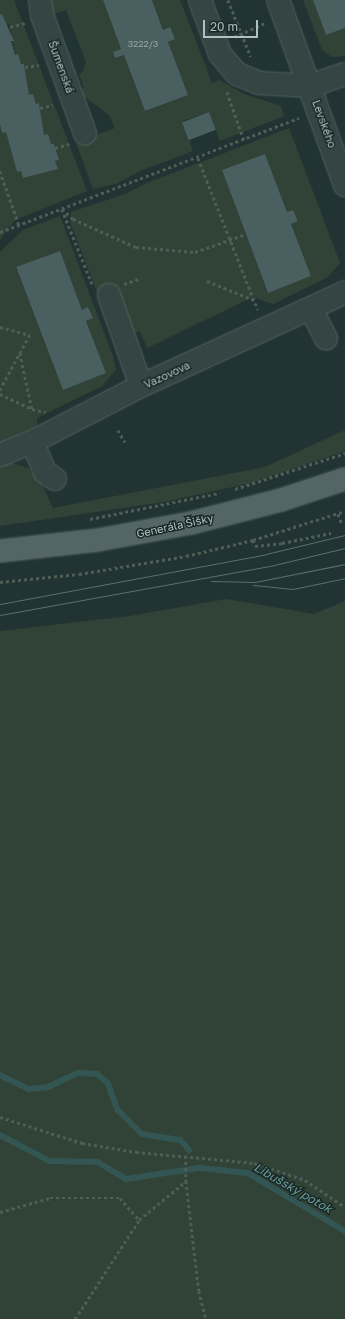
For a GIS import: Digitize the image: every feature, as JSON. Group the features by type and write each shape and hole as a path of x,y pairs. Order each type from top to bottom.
{"main road":[{"name":"Generála Šišky","path":"0,551 98,540 191,523 282,500 345,479"}],"street":[{"name":"Šumenská","path":"40,0 42,15 80,138"},
{"name":"Levského","path":"200,0 220,54 237,74 259,83 310,86"},
{"name":"Levského","path":"281,8 345,185"},
{"path":"310,86 345,74"},
{"name":"Vazovova","path":"0,455 32,442 141,386 345,292"},
{"path":"109,295 141,386"},
{"path":"311,308 326,338"},
{"path":"32,442 45,472 55,480"}],"path":[{"path":"228,0 259,83"},
{"path":"216,43 241,34 281,8"},
{"path":"10,27 31,22"},
{"path":"25,67 46,63"},
{"path":"226,89 244,140"},
{"path":"40,108 60,103"},
{"path":"1,232 304,117"},
{"path":"55,148 80,138"},
{"path":"198,158 264,329"},
{"path":"0,171 19,225"},
{"path":"62,208 73,219 136,247 195,252 246,234"},
{"path":"62,208 98,297 109,295"},
{"path":"207,281 254,301"},
{"path":"0,327 30,335 0,390"},
{"path":"20,353 32,409"},
{"path":"0,394 32,409 47,412"},
{"path":"118,430 125,442"},
{"path":"233,490 345,453"},
{"path":"86,520 225,492"},
{"path":"0,582 143,565 253,540 345,511"},
{"path":"338,514 342,524"},
{"path":"253,540 254,546 282,544 331,533"},
{"path":"0,1118 82,1142 136,1152 254,1162 305,1180 345,1207"},
{"path":"186,1156 186,1181 199,1291 206,1319"},
{"path":"74,1319 139,1220 186,1181"},
{"path":"0,1212 50,1198 120,1198 139,1220"}],"green space":[{"path":"0,0 14,0 87,191 15,220 0,240 0,124 2,133 6,132 17,172 21,171 23,178 57,169 55,161 59,160 54,144 51,144 44,135 39,104 36,104 29,95 24,64 21,64 18,54 15,55 9,24 6,25 2,14 0,15"},
{"path":"44,0 103,0 121,49 113,53 115,58 124,55 145,111 188,95 168,42 175,39 170,28 163,30 152,0 180,0 212,83 219,80 244,94 281,106 284,116 220,141 209,112 183,121 193,151 140,171 116,184 93,189 76,143 115,128 109,115 76,91 84,88 79,74 84,71 83,69 86,62 66,10 47,17"},
{"path":"303,0 313,0 326,35 345,28 345,56 332,57 322,50"},
{"path":"289,128 340,263 328,277 273,304 253,297 147,348 140,331 132,333 97,292 70,222 71,212 125,194 147,183","holes":["265,154 287,212 293,210 298,221 291,224 311,276 268,293 222,170"]},
{"path":"60,216 113,356 116,370 102,386 37,418 37,426 0,444 0,252 23,230","holes":["59,251 82,310 88,308 93,318 86,321 106,373 63,390 16,268"]},
{"path":"345,430 345,451 251,483 164,502 0,526 0,465 10,462 28,468 40,480 53,508 265,467"},
{"path":"226,599 314,614 345,601 345,1319 0,1319 0,631 130,616"}],"building":[{"path":"103,0 152,0 163,30 170,27 175,39 168,42 188,95 145,111 124,55 115,58 113,52 121,49"},
{"path":"313,0 345,0 345,28 326,35"},
{"path":"2,14 14,41 11,41 15,55 18,54 21,64 24,64 29,95 33,94 36,104 39,103 44,135 48,134 51,144 54,144 59,160 55,161 58,169 23,178 21,171 17,172 6,132 2,133 0,124 0,15"},
{"path":"209,112 216,130 189,140 182,122"},
{"path":"265,154 287,212 293,210 298,221 291,224 311,276 268,293 222,170"},
{"path":"60,251 82,310 88,307 93,318 86,321 106,373 63,390 16,267"}],"waterway":[{"path":"0,1075 29,1089 48,1087 78,1073 97,1074 108,1083 118,1110 142,1134 181,1140 189,1150"},
{"name":"Libušský potok","path":"0,1135 50,1161 98,1162 126,1179 200,1168 248,1173 345,1231"}],"tram line":[{"path":"0,604 266,554 345,535"},
{"path":"0,615 270,566 345,548"},
{"path":"211,581 255,582 345,564"},
{"path":"253,585 293,589 345,578"}]}
